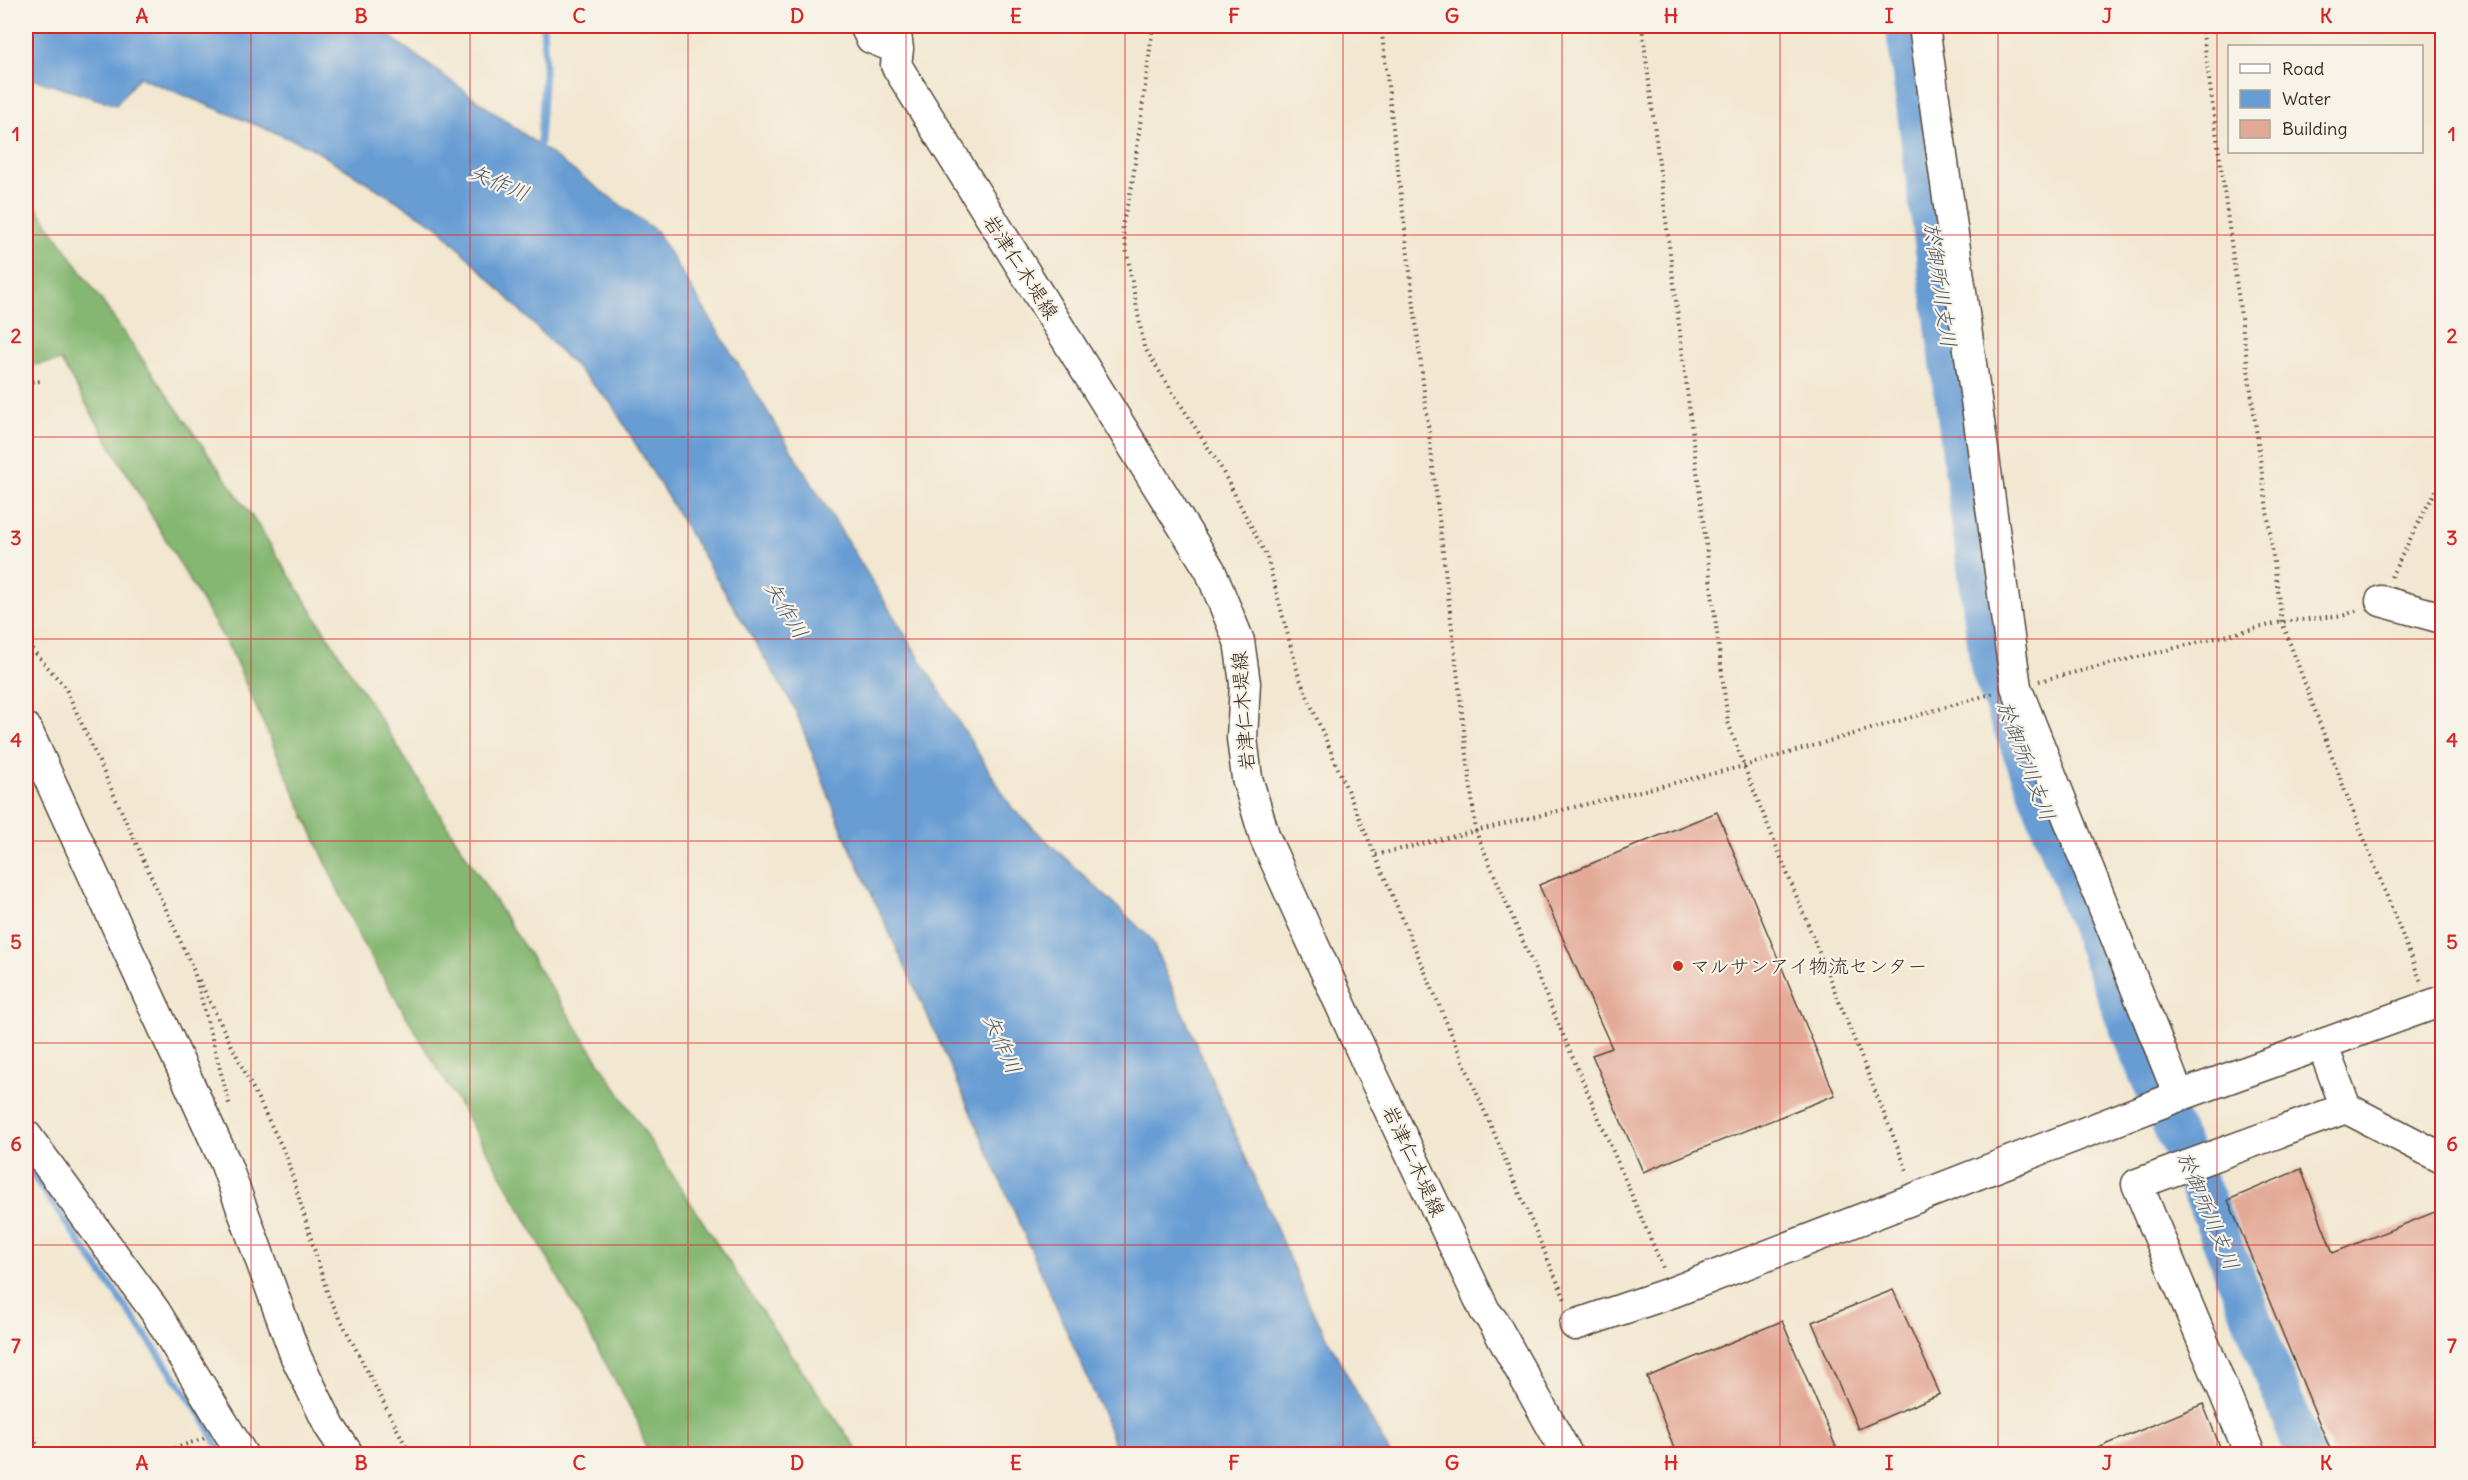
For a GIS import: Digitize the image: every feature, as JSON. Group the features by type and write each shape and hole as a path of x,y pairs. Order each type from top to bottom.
{"street":[{"path":"865,26 871,38 896,37"},
{"path":"1924,26 2016,687 2179,1096"},
{"name":"岩津仁木堤線","path":"896,37 896,65 1210,570 1239,641 1245,683 1242,738 1247,778 1265,838 1367,1063 1485,1311 1493,1321 1566,1455"},
{"path":"2380,601 2442,618"},
{"path":"26,728 225,1162 296,1357 330,1427 348,1455"},
{"path":"1575,1325 1673,1292 2179,1096 2436,1003"},
{"path":"2322,1044 2346,1108 2442,1158"},
{"path":"2250,1455 2137,1184 2346,1108"},
{"path":"26,1135 155,1311 235,1442"}],"path":[{"path":"1153,26 1132,186 1122,226 1144,347 1221,468 1267,557 1299,677 1575,1325"},
{"path":"1381,26 1476,832 1673,1292"},
{"path":"1642,26 1728,722 1918,1196"},
{"path":"2202,26 2282,622 2345,791 2436,1003"},
{"path":"26,382 42,381"},
{"path":"1376,855 1744,766 2016,687 2282,622 2344,615 2380,601 2400,556 2442,481"},
{"path":"26,632 31,648 64,687 194,971 286,1155 328,1295 410,1455"},
{"path":"194,971 232,1113"},
{"path":"26,1414 40,1455"},
{"path":"158,1455 235,1442"}],"green space":[{"path":"26,192 257,524 503,914 753,1299 860,1454 648,1454 637,1420 505,1181 360,939 231,651 61,361 26,366"}],"water":[{"name":"矢作川","path":"26,26 370,26 384,32 656,231 1012,808 1151,939 1309,1304 1390,1454 1118,1454 1102,1411 940,1043 843,832 794,707 611,403 437,226 310,147 139,77 116,105 26,77"}],"building":[{"name":"マルサンアイ物流センター","path":"1717,812 1835,1095 1643,1172 1592,1055 1612,1048 1539,885"},
{"path":"2301,1169 2333,1253 2442,1209 2442,1454 2332,1454 2228,1200"},
{"path":"1893,1290 1940,1394 1858,1429 1812,1322"},
{"path":"1782,1321 1839,1454 1676,1454 1647,1377"},
{"path":"2203,1404 2223,1454 2084,1454"}],"waterway":[{"path":"539,155 545,70 543,26"},
{"name":"於御所川支川","path":"1905,26 1990,669 2139,1054 2208,1206 2305,1454"},
{"path":"26,1166 203,1417 222,1454"}],"place":[{"name":"マルサンアイ物流センター","path":"1678,966"}]}
